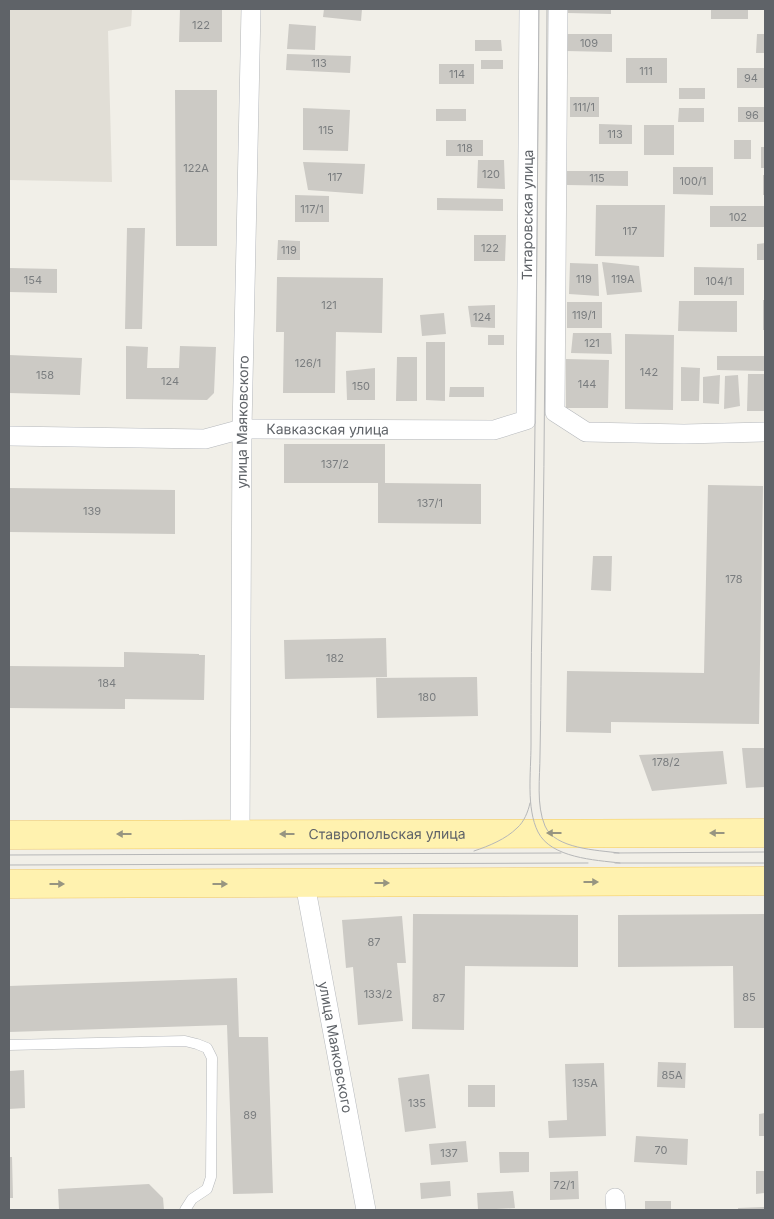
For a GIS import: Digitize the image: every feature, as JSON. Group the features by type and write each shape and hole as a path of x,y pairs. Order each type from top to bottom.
{"main road":[{"name":"Ставропольская улица","path":"9,835 765,833"},
{"path":"9,884 765,881"}],"street":[{"name":"улица Маяковского","path":"240,834 242,429 250,9"},
{"name":"Титаровская улица","path":"526,420 528,9"},
{"name":"Титаровская улица","path":"558,9 555,412 586,432 684,434 765,432"},
{"name":"Кавказская улица","path":"9,436 205,439 242,429 494,430 526,420"},
{"name":"улица Маяковского","path":"305,884 366,1210"}],"lane":[{"path":"9,1045 185,1041 207,1048 212,1058 211,1177 206,1189 192,1199 185,1210"}],"shaded area":[{"path":"9,9 132,9 131,26 108,31 112,182 9,180"}],"building":[{"path":"180,9 222,9 222,42 179,42"},
{"path":"324,9 362,9 361,21 323,17"},
{"path":"568,9 611,9 611,14 568,13"},
{"path":"711,9 748,9 748,19 711,19"},
{"path":"289,24 316,26 315,50 287,49"},
{"path":"566,34 612,34 612,52 566,51"},
{"path":"757,34 765,34 765,53 756,53"},
{"path":"475,40 501,40 502,51 475,51"},
{"path":"287,54 351,56 350,73 286,70"},
{"path":"626,58 667,58 667,83 626,83"},
{"path":"481,60 503,60 503,69 481,69"},
{"path":"439,64 474,64 474,84 439,84"},
{"path":"737,68 765,68 765,88 737,88"},
{"path":"679,88 705,88 705,99 679,99"},
{"path":"175,90 217,90 217,246 176,246"},
{"path":"570,97 599,97 599,117 570,117"},
{"path":"738,107 765,107 765,122 738,122"},
{"path":"303,108 350,110 348,151 303,150"},
{"path":"679,108 704,108 704,122 678,122"},
{"path":"436,109 466,109 466,121 436,121"},
{"path":"599,124 632,125 632,144 599,144"},
{"path":"644,125 674,125 674,155 644,155"},
{"path":"446,140 483,140 483,156 446,156"},
{"path":"734,140 751,140 751,159 734,159"},
{"path":"761,147 765,147 765,168 761,168"},
{"path":"478,160 504,160 505,189 477,188"},
{"path":"303,162 365,164 363,194 308,190"},
{"path":"673,167 713,167 713,195 673,194"},
{"path":"567,171 628,171 628,186 567,185"},
{"path":"763,175 765,175 765,195 763,195"},
{"path":"295,195 329,196 329,222 295,222"},
{"path":"437,198 503,199 503,211 437,210"},
{"path":"596,205 665,205 664,257 595,256"},
{"path":"710,206 765,206 765,227 710,227"},
{"path":"127,228 145,228 142,329 125,329"},
{"path":"474,235 506,235 505,261 474,261"},
{"path":"278,240 300,241 300,260 277,260"},
{"path":"765,243 765,260 757,260 757,244"},
{"path":"602,262 639,266 642,292 607,295"},
{"path":"570,263 598,264 599,296 569,294"},
{"path":"694,267 744,268 744,295 694,295"},
{"path":"9,268 57,269 57,293 9,292"},
{"path":"277,277 383,278 382,333 336,332 335,393 283,393 284,332 276,332"},
{"path":"763,300 765,300 765,330 763,330"},
{"path":"679,301 737,301 737,332 678,331"},
{"path":"567,302 602,302 602,328 567,328"},
{"path":"495,305 495,328 471,327 468,306"},
{"path":"444,313 446,334 422,336 420,315"},
{"path":"573,333 611,333 612,354 571,353"},
{"path":"625,334 674,335 673,410 625,409"},
{"path":"488,335 504,335 504,345 488,345"},
{"path":"426,342 445,342 445,401 426,400"},
{"path":"126,346 148,347 147,368 179,368 180,346 216,347 214,393 207,400 126,399"},
{"path":"9,355 82,358 80,395 9,393"},
{"path":"717,356 765,356 765,371 717,370"},
{"path":"397,357 417,357 417,401 396,401"},
{"path":"566,359 609,360 608,408 566,408"},
{"path":"681,367 700,368 699,401 681,401"},
{"path":"375,368 375,400 347,400 346,371"},
{"path":"748,374 765,374 765,411 747,411"},
{"path":"720,375 719,404 703,403 703,377"},
{"path":"738,375 740,406 724,409 725,376"},
{"path":"450,387 484,387 484,397 449,397"},
{"path":"284,444 385,444 385,483 481,484 481,524 378,523 378,483 284,483"},
{"path":"708,485 763,486 759,724 611,722 611,733 566,732 567,671 704,673"},
{"path":"9,488 175,490 175,534 9,532"},
{"path":"593,556 612,556 611,591 591,590"},
{"path":"386,638 387,677 285,679 284,640"},
{"path":"124,652 205,655 204,700 125,699 125,709 9,708 9,666 124,667"},
{"path":"477,677 478,716 377,718 376,678"},
{"path":"742,748 765,748 765,787 746,788"},
{"path":"723,751 727,784 652,791 639,755"},
{"path":"413,914 578,915 578,967 465,966 464,1030 412,1029"},
{"path":"765,914 765,1028 734,1028 733,966 618,967 618,915"},
{"path":"402,916 406,963 397,963 403,1021 358,1025 353,967 346,968 342,920"},
{"path":"237,978 239,1037 268,1037 273,1193 233,1194 227,1025 9,1032 9,986"},
{"path":"658,1062 686,1063 685,1088 657,1087"},
{"path":"604,1063 606,1136 549,1138 548,1121 567,1120 565,1064"},
{"path":"24,1070 25,1108 9,1109 9,1071"},
{"path":"429,1074 436,1128 405,1132 398,1078"},
{"path":"468,1085 495,1085 495,1107 468,1107"},
{"path":"765,1113 765,1136 759,1136 759,1114"},
{"path":"636,1136 688,1139 687,1165 634,1162"},
{"path":"466,1141 468,1162 431,1165 429,1144"},
{"path":"499,1152 529,1152 529,1172 500,1173"},
{"path":"9,1157 12,1157 13,1198 9,1198"},
{"path":"578,1171 579,1199 550,1200 550,1172"},
{"path":"756,1171 765,1171 765,1193 756,1194"},
{"path":"450,1181 451,1196 421,1199 420,1183"},
{"path":"149,1184 163,1198 164,1210 59,1210 58,1189"},
{"path":"513,1191 515,1208 478,1210 477,1193"},
{"path":"645,1201 671,1201 671,1210 645,1210"},
{"path":"765,1207 765,1210 738,1210 738,1208"}],"tram line":[{"path":"539,9 531,652 530,778 532,812 538,832 544,841 553,847 586,859 620,863"},
{"path":"547,9 545,390 539,800 545,826 550,834 558,840 578,847 619,853"},
{"path":"474,851 497,842 513,832 524,820 530,803"},
{"path":"614,853 765,852"},
{"path":"9,855 561,853"},
{"path":"9,865 588,863"},
{"path":"615,863 765,863"}]}
